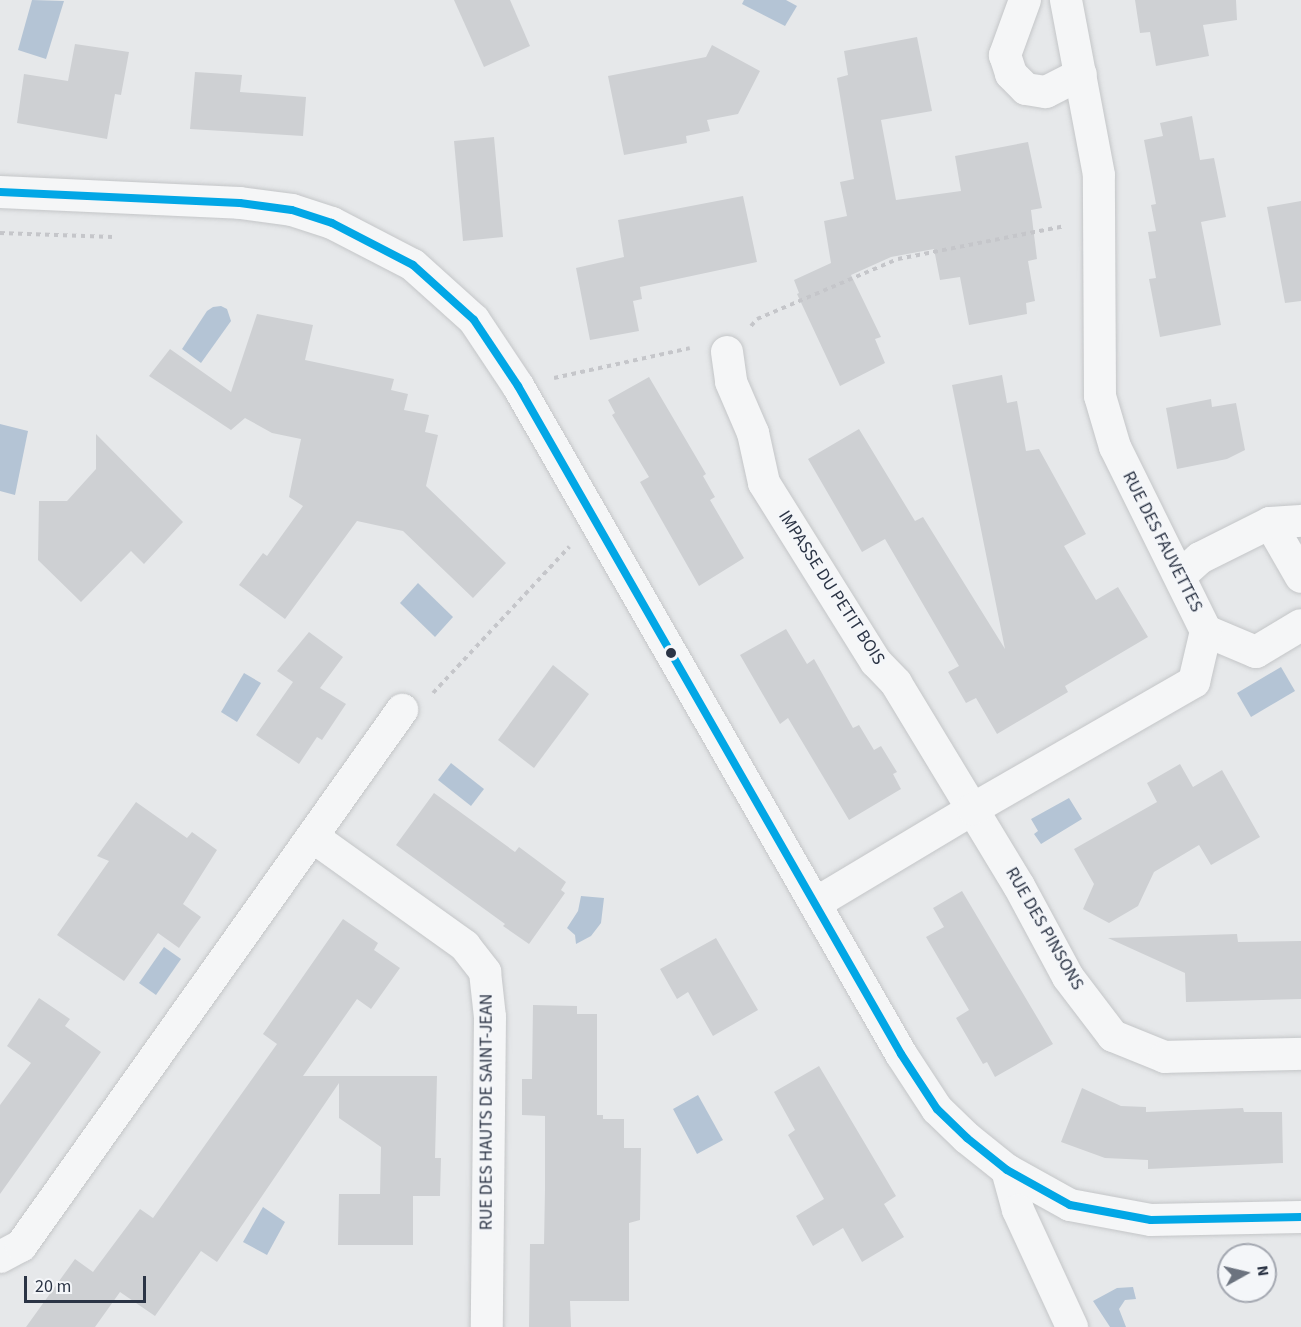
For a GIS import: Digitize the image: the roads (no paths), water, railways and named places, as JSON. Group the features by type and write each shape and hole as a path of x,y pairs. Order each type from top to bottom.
{"street":[{"path":"1025,0 1005,55 1011,74 1026,89 1046,92 1081,74"},
{"name":"RUE DES FAUVETTES","path":"816,903 973,809 1194,682 1206,631 1181,575 1157,534 1115,447 1100,396 1099,175 1066,0"},
{"path":"0,192 240,203 292,210 332,223 414,266 474,320 518,386 901,1054 937,1109 967,1138 1007,1170 1070,1205 1151,1220 1301,1217"},
{"name":"IMPASSE DU PETIT BOIS","path":"727,352 731,382 753,434 764,483 876,662 896,683 973,809"},
{"path":"1181,575 1200,558 1270,523 1301,522"},
{"path":"1270,523 1301,577"},
{"path":"1206,631 1256,652 1301,626"},
{"path":"0,1257 21,1246 402,710"},
{"name":"RUE DES PINSONS","path":"973,809 1019,886 1068,977 1113,1036 1165,1057 1301,1054"},
{"name":"RUE DES HAUTS DE SAINT-JEAN","path":"313,837 465,946 485,972 490,1017 487,1327"},
{"path":"1007,1170 1018,1210 1072,1327"}],"water":[{"path":"32,0 64,1 46,59 18,50"},
{"path":"744,0 786,0 797,6 785,26 742,4"},
{"path":"221,306 227,309 231,321 201,363 182,349 207,311"},
{"path":"0,424 28,431 15,495 0,491"},
{"path":"418,583 453,617 435,637 400,603"},
{"path":"1281,667 1295,691 1251,717 1237,693"},
{"path":"244,673 261,683 237,722 221,712"},
{"path":"451,763 484,789 471,806 438,780"},
{"path":"1069,798 1082,819 1041,844 1034,834 1038,831 1031,819"},
{"path":"581,896 604,898 601,923 591,936 576,944 575,935 567,928 578,911"},
{"path":"164,947 181,959 156,995 139,983"},
{"path":"698,1095 723,1140 697,1154 673,1109"},
{"path":"263,1207 285,1222 267,1255 243,1242"},
{"path":"1133,1287 1136,1299 1125,1300 1119,1309 1126,1327 1110,1327 1093,1301 1117,1288"}]}
